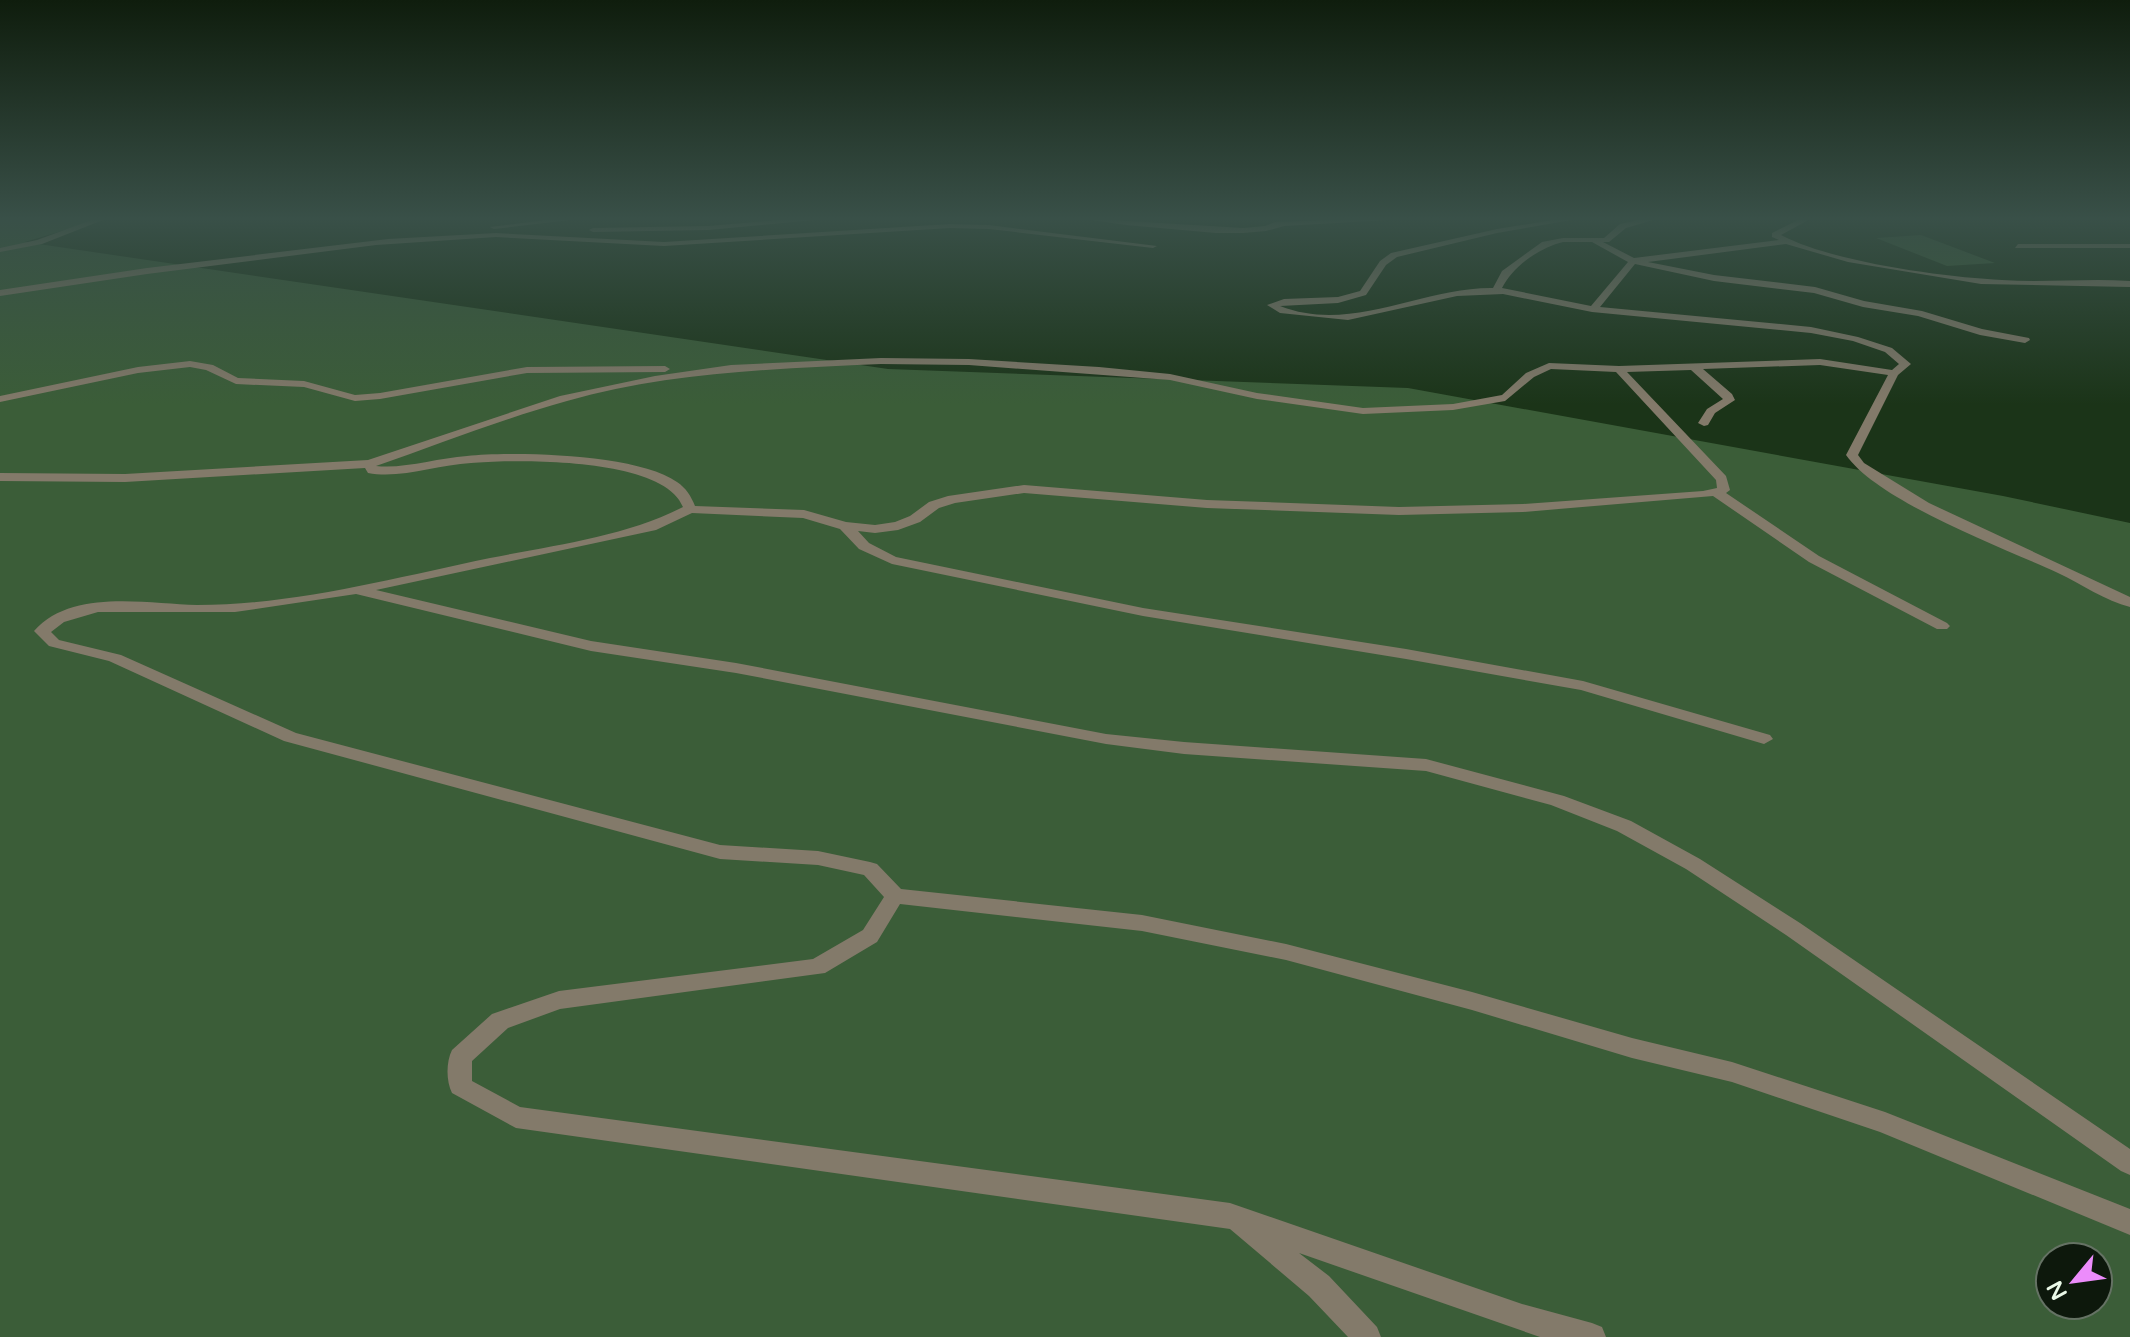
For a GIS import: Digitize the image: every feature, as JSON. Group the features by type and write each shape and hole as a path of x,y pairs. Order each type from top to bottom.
{"street":[{"path":"0,293 85,280"},
{"path":"1371,280 1363,293 1338,300 1272,305 1280,310 1336,318 1467,292 1496,291 1594,309 1810,330 1889,349 1902,357 1906,364 1894,373 1852,455 1860,466 1950,521 2061,568 2130,603"},
{"path":"1496,291 1501,280"},
{"path":"1594,309 1617,280"},
{"path":"1734,280 1815,290 1863,304 1919,313 1969,330 2025,340"},
{"path":"1985,280 2130,284"},
{"path":"0,399 138,370 190,364 209,367 236,381 304,384 355,398 527,370 731,368 881,361 1084,369 1170,377 1257,396 1363,411 1453,407 1505,398 1530,375 1549,366 1619,369 1820,362 1894,373"},
{"path":"1693,366 1729,400 1711,411 1704,423"},
{"path":"0,477 125,478 369,464 564,398 655,379 731,368"},
{"path":"1619,369 1722,479 1724,490 1523,508 1399,511 1207,504 1024,489 953,499 934,505 915,519 898,526 875,529 845,526 804,514 690,509 656,526 590,542 355,590 240,608 101,608 54,619 42,631 54,643 115,658 290,737 720,852 818,858 870,869 895,896 1142,923 1286,952 1472,1001 1632,1048 1732,1072 1885,1123 2130,1222"},
{"path":"369,464 372,470 389,471 473,459 547,460 622,468 665,480 687,496 690,509"},
{"path":"1717,493 1814,559 1942,626"},
{"path":"845,526 864,546 892,560 1143,612 1583,686 1764,739"},
{"path":"355,590 591,646 721,666 1106,739 1184,748 1426,765 1557,800 1624,826 1693,864 1793,929 2130,1163"},
{"path":"895,896 870,936 817,967 559,1000 500,1021 460,1057 460,1086 516,1117 1230,1216 1522,1318 1592,1337"},
{"path":"1230,1216 1319,1286 1367,1337"}],"green space":[{"path":"0,280 286,280 888,369 1408,388 2003,496 2130,523 2130,1337 0,1337"}]}
